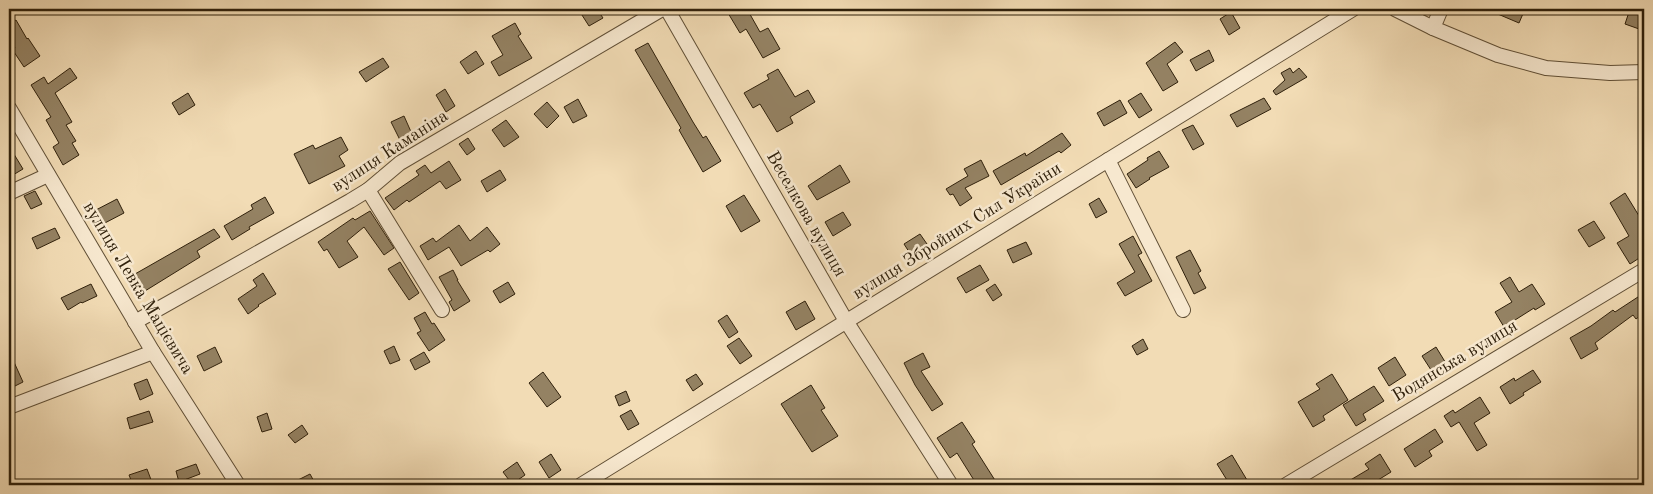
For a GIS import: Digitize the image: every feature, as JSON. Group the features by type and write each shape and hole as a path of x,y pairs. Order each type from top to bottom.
{"street":[{"name":"вулиця Каманіна","path":"135,322 368,190 400,163 662,9"},
{"name":"Веселкова вулиця","path":"667,9 846,321 951,485"},
{"name":"вулиця Збройних Сил України","path":"581,485 1353,9"},
{"path":"1395,9 1433,28 1498,55 1546,68 1610,73 1644,72"},
{"path":"1433,28 1441,9"},
{"name":"вулиця Левка Мацієвича","path":"9,108 153,352 238,485"},
{"path":"1108,160 1183,310"},
{"path":"9,193 48,175"},
{"path":"368,190 442,310"},
{"name":"Водянська вулиця","path":"1286,485 1644,270"},
{"path":"9,407 153,352"}],"building":[{"path":"586,9 597,9 603,18 589,26 580,12"},
{"path":"735,9 747,9 760,32 768,28 780,49 763,58 746,29 740,33 728,13"},
{"path":"1486,9 1525,9 1519,23"},
{"path":"1630,9 1644,9 1642,30 1625,24"},
{"path":"1231,12 1240,28 1229,35 1220,19"},
{"path":"16,20 40,56 24,67 12,49 15,48 9,37 9,24"},
{"path":"515,23 521,34 518,36 532,58 499,76 491,62 503,55 492,36"},
{"path":"1175,42 1183,52 1167,64 1178,82 1163,91 1146,63"},
{"path":"648,43 693,122 703,138 706,136 721,161 703,172 679,130 681,128 635,50"},
{"path":"1209,50 1214,61 1196,71 1190,60"},
{"path":"476,51 484,64 468,74 460,62"},
{"path":"383,58 389,67 366,82 359,72"},
{"path":"70,68 77,78 55,93 72,122 66,125 76,141 72,143 79,155 63,165 53,147 59,143 46,120 51,117 31,85 44,77 48,84"},
{"path":"1290,68 1293,73 1299,68 1307,77 1276,95 1273,91 1285,80 1281,73"},
{"path":"778,69 795,97 808,90 815,102 790,117 793,123 777,132 760,104 753,108 744,93 769,79 767,75"},
{"path":"445,89 455,106 446,112 436,95"},
{"path":"188,93 195,105 179,115 172,103"},
{"path":"1141,93 1152,110 1139,118 1128,101"},
{"path":"1264,98 1271,109 1237,127 1230,115"},
{"path":"578,99 587,116 573,123 564,107"},
{"path":"1120,100 1127,113 1104,126 1097,113"},
{"path":"547,102 559,116 547,128 534,114"},
{"path":"404,116 412,134 400,140 391,122"},
{"path":"506,120 519,137 504,147 492,130"},
{"path":"1193,125 1204,144 1193,150 1182,130"},
{"path":"1062,133 1071,145 1061,153 1059,151 1001,185 993,171 1025,153 1026,156"},
{"path":"341,137 348,150 339,156 345,166 309,184 294,154 313,145 315,149"},
{"path":"468,138 475,149 467,155 459,144"},
{"path":"9,146 23,169 13,175 9,169"},
{"path":"1159,151 1169,167 1136,188 1127,174"},
{"path":"981,160 989,176 965,188 972,198 960,206 953,194 950,195 946,189 968,176 964,169"},
{"path":"449,161 461,180 446,189 440,181 409,202 407,200 394,210 385,198 419,175 416,171 425,165 431,173"},
{"path":"840,165 850,182 817,200 808,186"},
{"path":"500,170 506,180 487,192 481,181"},
{"path":"35,191 42,204 31,209 24,196"},
{"path":"1625,193 1644,224 1644,255 1630,264 1617,243 1629,236 1610,203"},
{"path":"744,195 760,221 741,232 726,206"},
{"path":"265,197 274,213 249,227 250,229 232,240 224,226 253,209 251,205"},
{"path":"1099,198 1107,212 1096,218 1089,204"},
{"path":"117,199 124,213 101,225 94,211"},
{"path":"370,211 394,248 384,255 364,227 347,241 358,257 339,268 327,249 324,251 318,242 353,218 355,220"},
{"path":"843,212 851,225 833,236 825,222"},
{"path":"1594,221 1605,238 1589,247 1578,230"},
{"path":"459,225 470,241 487,227 500,244 490,252 488,250 461,266 449,247 428,260 420,246 433,238 436,242"},
{"path":"55,228 60,238 37,249 32,238"},
{"path":"214,229 220,237 197,251 200,257 145,291 135,274"},
{"path":"920,234 927,244 911,255 904,244"},
{"path":"1133,236 1142,253 1138,255 1152,281 1125,296 1117,283 1135,272 1119,244"},
{"path":"1026,242 1032,254 1013,263 1007,250"},
{"path":"1190,250 1201,271 1198,273 1206,288 1194,294 1176,257"},
{"path":"400,262 419,293 409,300 388,269"},
{"path":"980,265 989,280 966,293 957,278"},
{"path":"453,270 470,301 454,311 449,302 452,300 439,277"},
{"path":"263,273 276,294 258,305 248,314 238,299 257,286 253,280"},
{"path":"1510,277 1519,292 1532,284 1545,304 1535,310 1534,308 1504,327 1495,312 1512,302 1500,283"},
{"path":"508,282 515,294 500,303 493,291"},
{"path":"91,284 97,296 81,302 68,310 61,298"},
{"path":"995,284 1002,295 993,301 986,290"},
{"path":"1641,295 1644,300 1644,313 1636,319 1633,315 1595,343 1598,349 1581,359 1570,338 1613,310 1615,312"},
{"path":"805,301 815,319 796,330 786,312"},
{"path":"425,312 445,340 429,351 417,333 421,331 414,318"},
{"path":"727,315 738,332 729,338 718,321"},
{"path":"739,338 752,356 740,364 727,346"},
{"path":"1143,339 1148,349 1137,355 1132,346"},
{"path":"394,346 400,360 390,364 384,351"},
{"path":"215,347 222,362 204,371 197,356"},
{"path":"1436,347 1447,365 1433,373 1422,356"},
{"path":"9,351 23,382 13,387 9,379"},
{"path":"424,352 430,362 415,370 410,360"},
{"path":"923,353 930,367 921,371 943,404 932,411 915,385 904,363"},
{"path":"1395,357 1406,375 1389,386 1378,368"},
{"path":"1533,370 1541,382 1510,404 1500,387 1514,378 1515,381"},
{"path":"543,372 561,397 547,407 529,383"},
{"path":"696,374 703,384 693,391 686,380"},
{"path":"1332,374 1348,400 1323,416 1325,420 1313,427 1298,402 1320,389 1316,384"},
{"path":"147,379 153,394 140,400 134,384"},
{"path":"811,385 825,408 821,410 838,436 812,452 781,404"},
{"path":"1374,386 1384,401 1363,414 1366,420 1356,426 1343,405"},
{"path":"626,391 630,401 619,406 615,396"},
{"path":"1480,397 1490,413 1474,423 1487,445 1477,451 1459,422 1451,427 1444,416 1453,410 1455,413"},
{"path":"631,410 639,424 628,430 620,416"},
{"path":"149,411 153,422 130,429 127,418"},
{"path":"267,413 272,429 262,432 257,417"},
{"path":"962,422 975,442 972,444 998,485 977,485 957,453 950,458 937,438"},
{"path":"302,425 308,434 295,443 288,435"},
{"path":"1435,429 1443,442 1429,451 1432,456 1415,467 1404,449"},
{"path":"551,454 561,470 549,478 539,462"},
{"path":"1380,454 1391,472 1370,485 1342,485 1369,469 1365,464"},
{"path":"1232,455 1250,485 1230,485 1217,464"},
{"path":"517,462 525,475 512,484 503,472"},
{"path":"196,464 200,474 179,482 176,471"},
{"path":"147,469 153,485 133,485 129,475"},
{"path":"310,474 316,485 288,485"}]}
